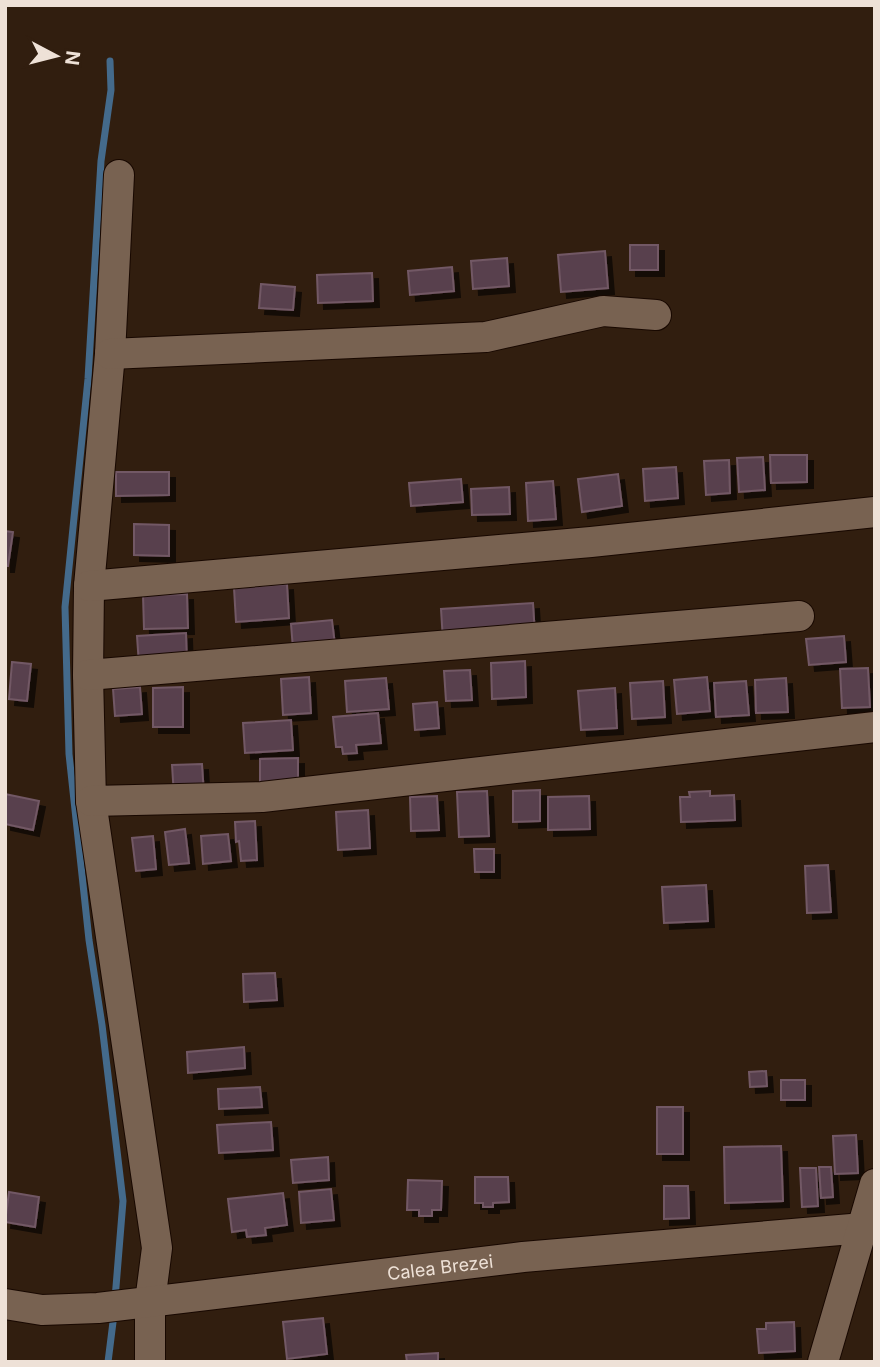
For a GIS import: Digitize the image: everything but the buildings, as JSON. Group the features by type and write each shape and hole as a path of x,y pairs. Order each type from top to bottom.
{"street":[{"path":"120,174 110,354 89,586 91,802 158,1248 150,1302 150,1362"},
{"path":"110,354 486,337 603,311 656,315"},
{"path":"89,586 591,542 875,512"},
{"path":"88,675 799,616"},
{"path":"91,802 262,797 875,727"},
{"path":"823,1362 868,1228 875,1184"},
{"name":"Calea Brezei","path":"5,1304 42,1310 98,1308 523,1257 868,1228"}],"waterway":[{"path":"110,61 111,90 101,161 88,379 65,607 69,754 89,940 123,1201 115,1299"},
{"path":"108,1362 114,1314"}]}
